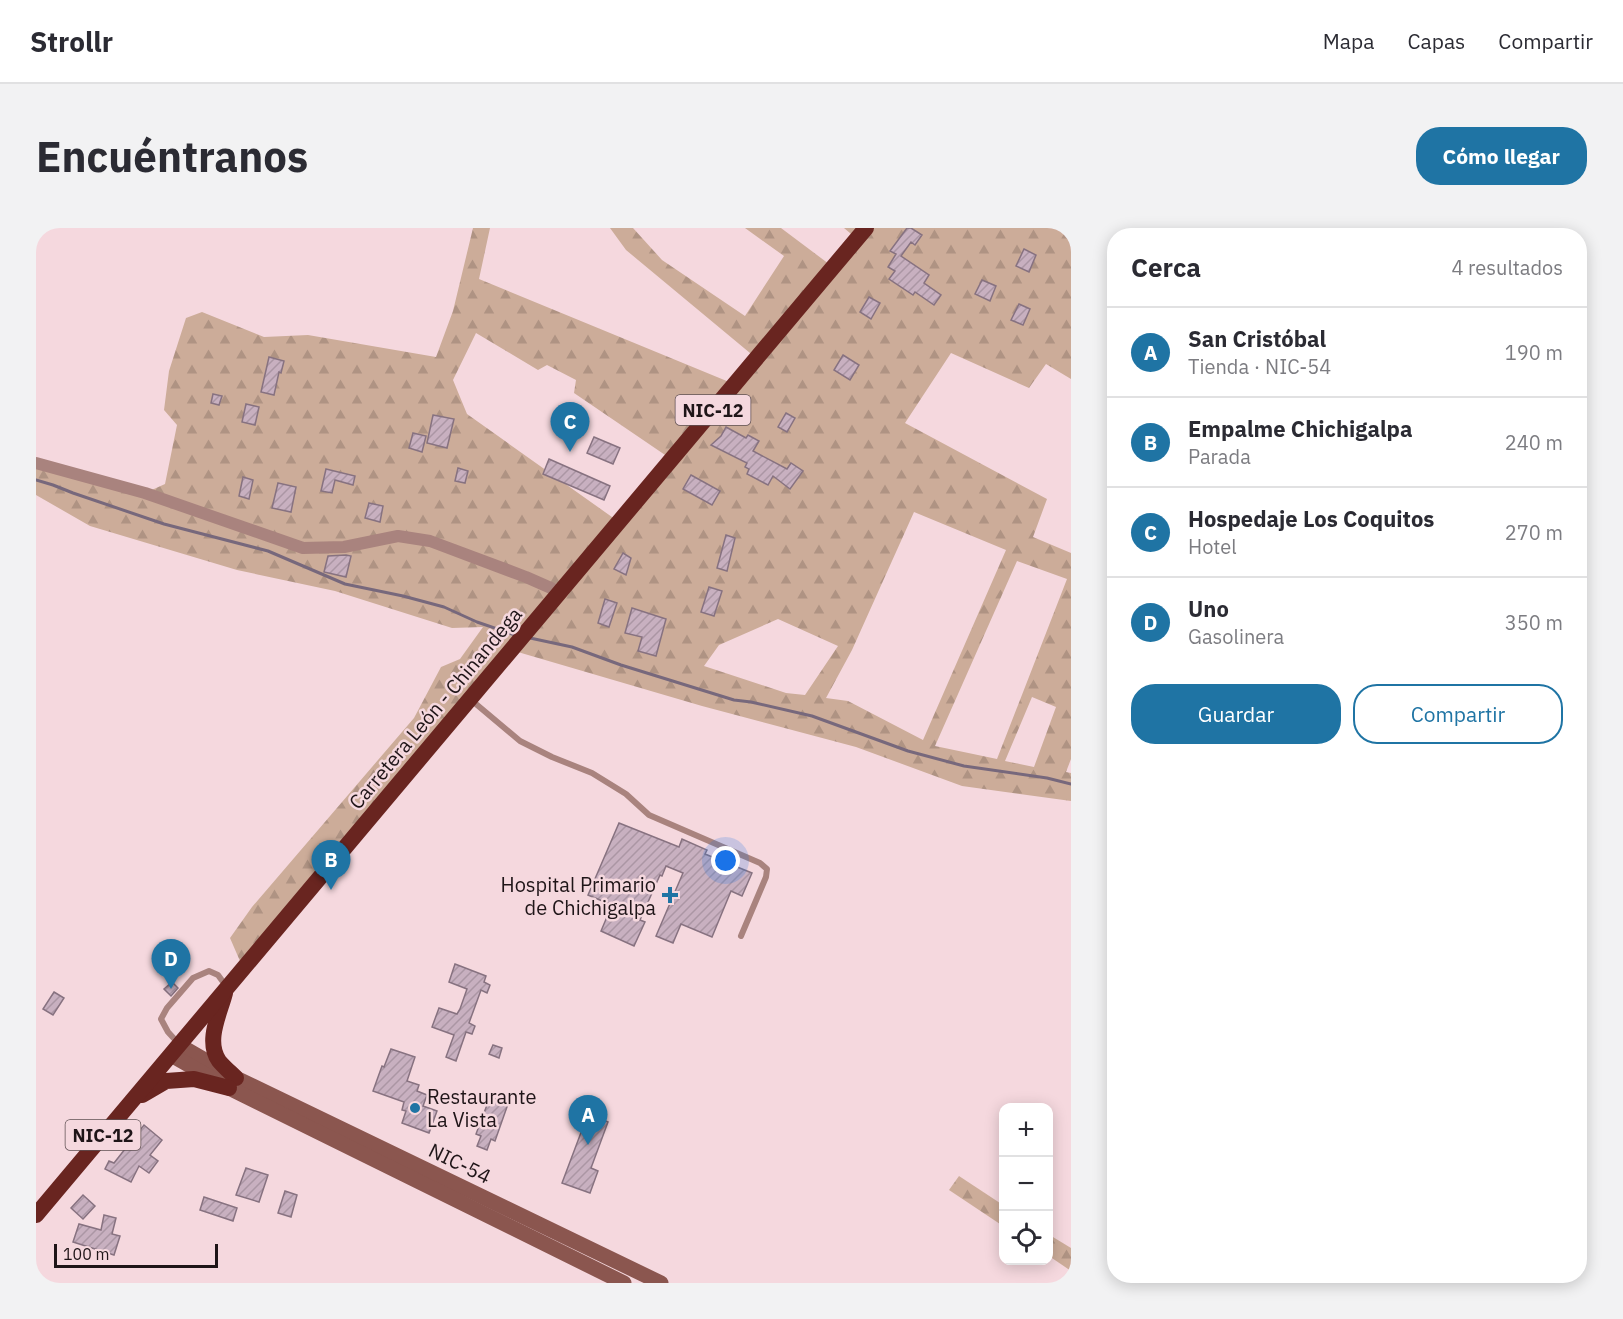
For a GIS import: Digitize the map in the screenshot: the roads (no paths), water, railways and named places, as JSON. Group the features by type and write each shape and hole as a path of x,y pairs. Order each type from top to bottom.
{"highway":[{"name":"Carretera León - Chinandega","path":"36,1215 866,228"},
{"path":"227,987 213,1032 214,1048 218,1060 232,1083"},
{"path":"131,1101 166,1081 194,1079 232,1083"}],"main road":[{"name":"NIC-54","path":"175,1050 232,1083 510,1219 661,1283"},
{"name":"NIC-54","path":"510,1219 624,1283"}],"street":[{"path":"36,463 145,493 303,548 344,547 398,536 430,541 560,592"}],"lane":[{"path":"470,699 520,741 592,773 626,794 649,815 760,863 767,869 766,877 741,936"},
{"path":"175,1050 161,1019 167,1008 193,978 209,971 218,975 227,987"}],"waterway":[{"path":"36,480 164,524 268,551 345,584 444,607 477,622 515,635"},
{"path":"530,638 572,647 621,665 734,700 812,716 908,751 964,766 1047,778 1071,784"}],"place":[{"name":"Hospedaje Los Coquitos","path":"570,452"},
{"name":"Empalme Chichigalpa","path":"331,890"},
{"name":"Hospital Primario de Chichigalpa","path":"670,895"},
{"name":"Uno","path":"171,989"},
{"name":"Restaurante La Vista","path":"415,1108"},
{"name":"San Cristóbal","path":"588,1145"}]}
